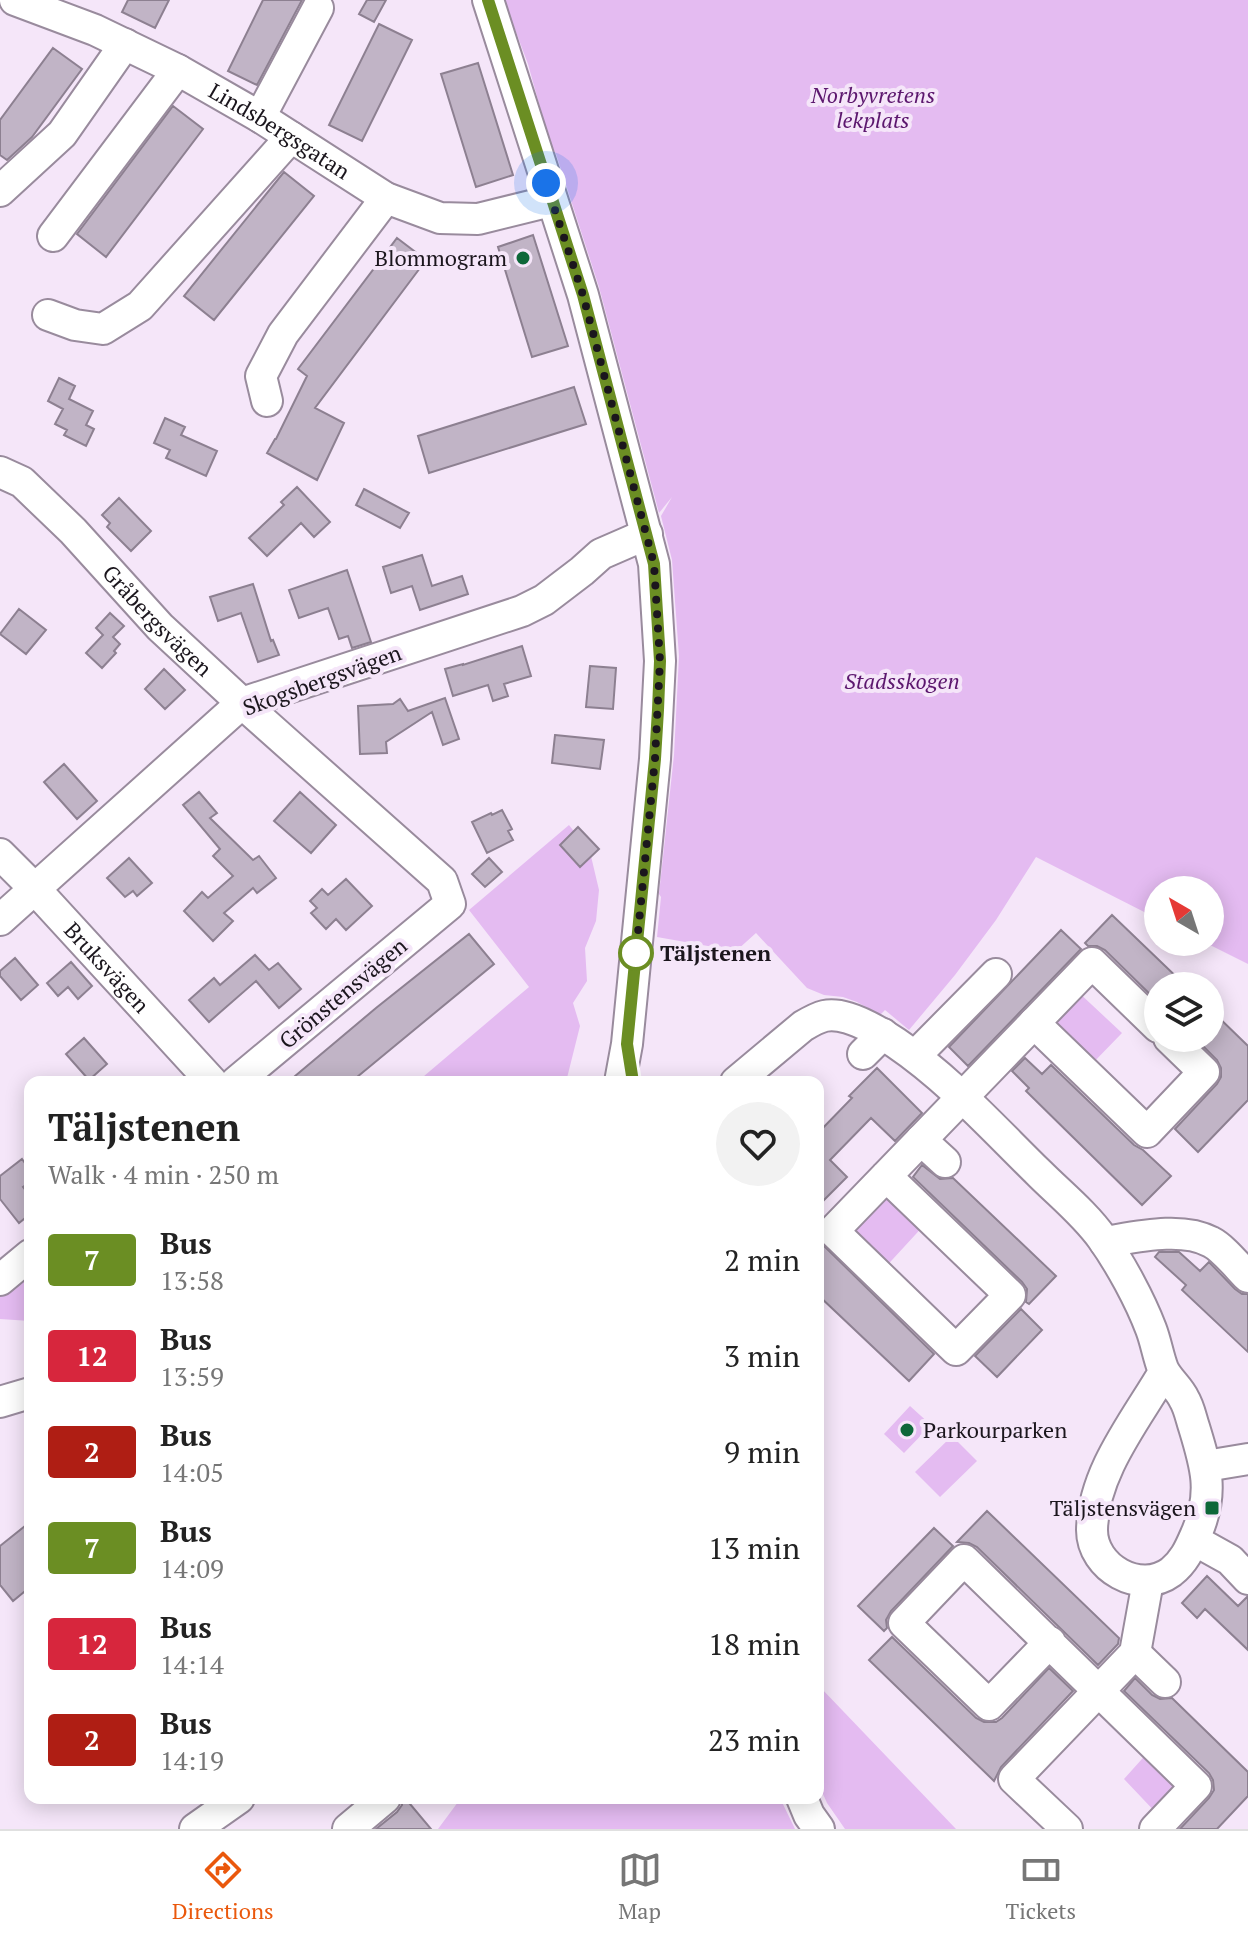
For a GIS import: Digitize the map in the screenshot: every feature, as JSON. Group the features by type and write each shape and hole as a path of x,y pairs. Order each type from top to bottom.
{"street":[{"name":"Lindsbergsgatan","path":"15,0 95,30 178,70 260,117 386,198 440,218 478,219 551,201"},
{"path":"488,0 583,295 654,564 660,661 655,759 627,1044 621,1076"},
{"path":"260,117 318,8"},
{"path":"0,191 62,134 125,44"},
{"path":"53,236 178,70"},
{"path":"48,315 75,325 103,329 140,306 291,137"},
{"path":"267,401 261,376 283,334 386,198"},
{"name":"Gråbergsvägen","path":"0,472 22,482 63,521 160,627 442,881 450,904"},
{"name":"Skogsbergsvägen","path":"0,920 242,703 522,611 544,600 601,554 647,534"},
{"name":"Bruksvägen","path":"0,854 206,1076"},
{"name":"Grönstensvägen","path":"243,1076 450,904"},
{"path":"886,1176 1010,1295 956,1350 833,1231 962,1097 1092,963 1144,1013"},
{"path":"915,1056 996,974"},
{"path":"741,1076 795,1016 826,1014 860,1022 873,1044 915,1056 962,1097 1124,1274 1151,1327 1164,1372 1184,1398 1206,1466 1206,1512 1186,1557 1169,1574 1148,1581 1118,1574 1096,1548 1092,1531 1099,1489 1110,1463 1164,1372"},
{"path":"1034,1023 1147,1132 1204,1072 1183,1052"},
{"path":"627,1044 632,1076"},
{"path":"921,1140 945,1162"},
{"path":"1093,1240 1189,1234 1213,1242 1248,1277"},
{"path":"0,1280 24,1260"},
{"path":"0,1402 24,1395"},
{"path":"1206,1466 1248,1459"},
{"path":"1194,1540 1230,1560 1248,1579"},
{"path":"1050,1642 989,1705 904,1623 964,1560 1050,1642 1100,1690 1196,1786 1155,1829"},
{"path":"1067,1829 1014,1779 1135,1653 1148,1581"},
{"path":"1135,1653 1165,1682"},
{"path":"348,1829 378,1804"},
{"path":"804,1804 819,1829"}],"green space":[{"name":"Stadsskogen","path":"504,0 1248,0 1248,964 1224,952 1224,876 1144,876 1144,912 1036,857 996,920 909,1030 885,1010 880,1015 857,1002 807,988 756,933 736,951 657,937 674,755 679,656 672,560 661,516 672,497 659,513 599,287 549,140 528,64"},
{"path":"569,825 590,852 599,890 596,921 585,948 587,981 573,1003 580,1026 568,1076 424,1076 529,987 469,910"},
{"path":"1076,990 1122,1033 1089,1067 1053,1030 1055,1014"},
{"path":"892,1196 927,1222 881,1272 852,1232 881,1200"},
{"path":"24,1260 24,1321 0,1319 0,1280"},
{"name":"Parkourparken","path":"910,1406 931,1425 904,1453 884,1434"},
{"path":"952,1436 977,1461 940,1497 915,1472"},
{"path":"824,1691 956,1829 845,1829 824,1796"},
{"path":"1150,1750 1176,1777 1177,1791 1160,1817 1124,1779"},
{"path":"457,1804 783,1804 795,1829 438,1829"}],"building":[{"path":"128,0 169,0 155,28 122,12"},
{"path":"263,0 302,0 257,85 228,71"},
{"path":"367,0 386,0 374,22 359,14"},
{"path":"379,24 412,40 362,141 329,125"},
{"path":"53,48 82,69 32,137 7,160 0,155 0,120"},
{"path":"478,63 513,175 476,187 441,74"},
{"path":"173,106 203,129 106,257 77,234"},
{"path":"284,172 314,196 214,320 184,296"},
{"path":"533,235 568,346 532,357 498,247"},
{"path":"397,238 426,260 315,408 344,423 317,480 267,453 307,376 298,369"},
{"path":"59,378 75,386 69,399 93,411 86,425 94,429 86,446 64,435 67,430 55,424 63,409 48,401"},
{"path":"574,387 586,424 429,473 418,436"},
{"path":"165,418 185,427 181,435 217,451 206,476 166,458 170,450 154,443"},
{"path":"297,487 330,522 314,537 301,523 267,556 249,538 284,505 281,502"},
{"path":"364,489 409,513 400,528 356,505"},
{"path":"119,498 151,531 131,551 107,527 110,523 102,515"},
{"path":"422,555 432,586 462,576 468,594 420,610 412,586 391,593 383,567"},
{"path":"347,570 371,642 352,648 348,636 339,639 328,608 299,618 289,590"},
{"path":"253,584 271,641 279,655 258,662 241,613 218,621 210,597"},
{"path":"19,609 46,630 26,654 0,634"},
{"path":"110,613 124,626 113,637 120,644 114,651 116,653 102,668 86,653 103,635 96,628"},
{"path":"522,646 531,676 504,684 508,696 493,701 488,685 453,696 445,669"},
{"path":"590,666 616,668 613,709 586,707"},
{"path":"164,669 185,690 165,709 145,689"},
{"path":"445,698 459,739 443,745 432,712 386,742 387,753 360,754 358,706 393,704 400,699 408,711"},
{"path":"555,735 604,740 600,769 552,763"},
{"path":"64,764 97,801 77,819 44,782"},
{"path":"199,792 217,813 210,818 253,860 259,856 276,878 257,893 253,888 224,913 233,921 213,941 184,911 202,892 208,898 233,876 213,856 220,849 183,805"},
{"path":"300,792 336,825 311,853 274,821"},
{"path":"502,810 512,829 508,831 513,840 487,853 472,822"},
{"path":"578,827 599,849 580,867 560,845"},
{"path":"129,858 152,883 137,896 133,891 125,897 107,878"},
{"path":"489,858 502,872 485,887 472,874"},
{"path":"346,879 372,906 346,930 336,919 326,929 311,913 317,908 310,901 322,889 328,895"},
{"path":"1112,915 1144,946 1144,956 1155,956 1171,972 1144,972 1144,988 1105,950 1085,943"},
{"path":"1061,930 1081,949 968,1066 949,1047"},
{"path":"469,934 494,964 358,1076 295,1076"},
{"path":"255,955 269,970 278,963 301,989 279,1008 256,981 209,1022 189,1000 214,978 220,985"},
{"path":"15,958 38,985 21,1000 0,976 0,971"},
{"path":"71,962 92,986 78,999 68,987 58,996 47,983"},
{"path":"1224,1023 1248,1046 1248,1100 1198,1152 1175,1129 1217,1084 1221,1068 1209,1052 1224,1052"},
{"path":"84,1038 107,1064 94,1076 85,1076 66,1054"},
{"path":"1025,1058 1042,1074 1051,1065 1171,1176 1142,1205 1026,1091 1029,1088 1012,1071"},
{"path":"877,1068 922,1113 895,1141 871,1118 830,1160 847,1177 824,1200 824,1127 852,1098 849,1096"},
{"path":"22,1159 24,1162 24,1219 19,1223 0,1199 0,1176"},
{"path":"922,1165 940,1179 953,1178 1056,1276 1029,1304 1026,1302 1027,1289 1022,1282 913,1177"},
{"path":"824,1246 934,1354 909,1381 824,1301"},
{"path":"1159,1252 1179,1252 1200,1271 1209,1262 1235,1289 1248,1294 1248,1352 1182,1290 1186,1285 1155,1257"},
{"path":"1021,1309 1042,1330 997,1377 975,1356"},
{"path":"987,1511 1119,1638 1118,1644 1098,1665 977,1547 957,1542"},
{"path":"24,1527 24,1592 13,1601 0,1585 0,1546"},
{"path":"934,1528 953,1546 891,1611 884,1631 858,1606"},
{"path":"1207,1576 1238,1606 1248,1596 1248,1650 1205,1609 1197,1618 1182,1603"},
{"path":"892,1637 976,1718 984,1722 996,1722 1002,1718 1049,1668 1073,1691 1001,1767 994,1781 869,1660"},
{"path":"1135,1678 1152,1695 1160,1699 1172,1698 1248,1772 1248,1796 1217,1829 1180,1829 1209,1798 1214,1790 1213,1780 1124,1691"},
{"path":"410,1804 431,1829 376,1829 402,1805"}],"bus line":[{"name":"7","path":"488,0 583,295 654,564 660,661 655,759 627,1044 632,1076"}],"place":[{"name":"Blommogram","path":"523,258"},
{"name":"Täljstenen","path":"636,953"},
{"name":"Parkourparken","path":"907,1430"},
{"name":"Täljstensvägen","path":"1212,1508"}],"route":[{"path":"546,183 583,295 654,564 660,661 655,759 636,953"}],"park label":[{"name":"Norbyvretens lekplats","path":"873,108"}]}
